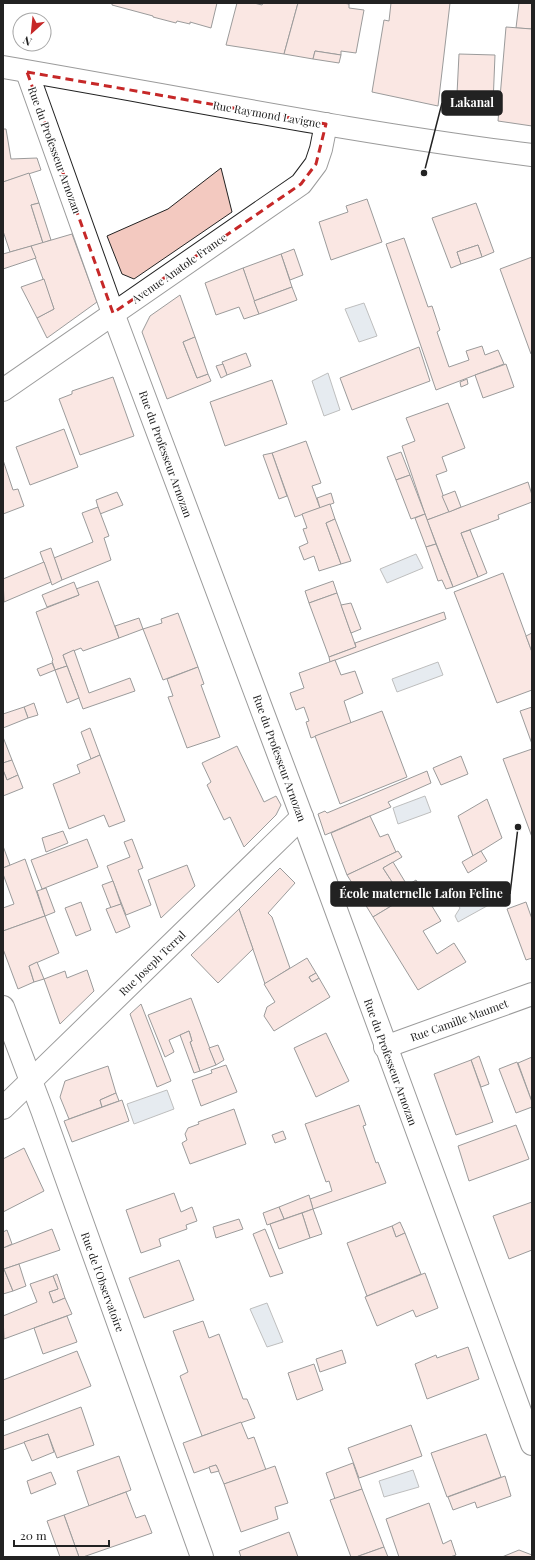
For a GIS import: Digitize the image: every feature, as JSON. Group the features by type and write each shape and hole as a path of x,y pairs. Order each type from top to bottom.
{"street":[{"name":"Rue Raymond Lavigne","path":"3,67 326,124 464,146 532,155"},
{"name":"Rue du Professeur Arnozan","path":"27,72 114,313 302,817 532,1444"},
{"name":"Avenue Anatole France","path":"3,390 301,184 316,164 321,149 326,124"},
{"name":"Rue Joseph Terral","path":"3,1108 302,817"},
{"name":"Rue Camille Maumet","path":"386,1046 532,994"},
{"name":"Rue de l'Observatoire","path":"3,1007 31,1080 202,1557"}],"highlighted area":[{"path":"27,72 199,102 326,124 316,164 301,184 113,313"}],"shaded area":[{"path":"364,303 377,336 359,342 345,309"},
{"path":"328,373 340,410 324,416 312,381"},
{"path":"416,554 423,568 387,583 380,569"},
{"path":"438,662 443,675 397,692 392,679"},
{"path":"425,796 431,812 398,824 393,808"},
{"path":"485,883 496,901 458,922 455,916 460,908 455,901"},
{"path":"167,1090 174,1109 134,1124 127,1104"},
{"path":"267,1303 283,1342 267,1347 250,1309"},
{"path":"413,1470 419,1487 384,1497 379,1481"}],"building":[{"path":"112,3 217,3 211,28 190,22 190,24 177,21 176,23 112,5"},
{"path":"237,3 254,3 262,5 263,3 298,3 284,54 226,45"},
{"path":"298,3 343,3 349,4 349,8 364,10 356,53 341,51 341,55 315,51 313,59 284,54"},
{"path":"391,3 450,3 438,106 372,92 384,20 389,21"},
{"path":"519,3 532,3 532,29 516,28"},
{"path":"506,27 532,29 532,126 498,121"},
{"path":"315,51 341,55 339,63 313,59"},
{"path":"459,54 495,55 493,104 472,102 472,96 457,94"},
{"path":"3,129 6,129 11,159 37,158 41,170 3,182"},
{"path":"221,168 232,212 134,279 122,274 107,236 168,209"},
{"path":"29,173 39,203 31,205 43,243 10,252 3,231 3,182"},
{"path":"367,199 382,242 331,260 319,222 348,212 346,206"},
{"path":"39,203 51,240 43,243 31,205"},
{"path":"476,203 494,252 482,257 478,245 457,252 461,264 451,268 432,218"},
{"path":"72,234 97,302 47,338 37,318 54,309 31,246"},
{"path":"404,238 428,307 432,306 440,330 437,332 449,367 469,360 466,351 482,346 485,355 498,350 504,364 436,390 386,244"},
{"path":"478,245 482,257 461,264 457,252"},
{"path":"31,246 36,258 3,269 3,254"},
{"path":"294,249 303,275 290,280 281,254"},
{"path":"281,254 292,287 254,301 243,268"},
{"path":"532,257 532,354 531,354 500,269"},
{"path":"243,268 259,314 244,319 239,307 216,315 205,283"},
{"path":"44,279 54,309 37,318 21,287"},
{"path":"292,287 297,300 259,314 254,301"},
{"path":"180,295 195,337 183,342 197,378 208,374 211,381 167,399 142,332 150,316"},
{"path":"195,337 208,374 197,378 183,342"},
{"path":"419,347 430,381 352,410 340,378"},
{"path":"246,353 251,366 227,375 222,362"},
{"path":"223,364 227,375 221,378 216,366"},
{"path":"506,364 514,387 483,398 475,375"},
{"path":"113,377 134,436 80,455 59,399 72,394 72,391"},
{"path":"467,379 468,384 461,387 460,382"},
{"path":"272,380 287,424 225,446 210,402"},
{"path":"448,403 465,448 442,457 447,471 436,475 449,512 427,520 402,446 415,441 406,418"},
{"path":"64,429 78,467 30,485 16,447"},
{"path":"306,441 321,483 312,486 320,508 295,517 272,453"},
{"path":"401,452 410,475 396,480 387,457"},
{"path":"272,453 287,496 279,499 263,455"},
{"path":"3,460 13,490 18,489 24,506 3,514"},
{"path":"410,475 425,514 411,519 396,480"},
{"path":"528,482 532,495 532,502 498,515 499,519 461,533 478,577 453,587 427,520"},
{"path":"455,491 461,507 449,512 442,496"},
{"path":"117,492 123,505 100,514 96,500"},
{"path":"331,493 334,503 320,508 317,498"},
{"path":"330,504 335,519 326,523 341,564 319,571 314,556 304,560 299,547 308,543 303,529 307,528 302,514"},
{"path":"98,507 109,536 104,538 111,560 62,580 54,558 93,542 82,513"},
{"path":"425,514 436,544 426,547 415,518"},
{"path":"335,519 351,561 341,564 326,523"},
{"path":"470,530 487,573 478,577 461,533"},
{"path":"436,544 453,587 446,589 442,580 438,581 426,547"},
{"path":"51,548 62,580 52,585 40,552"},
{"path":"44,562 51,582 4,602 3,579"},
{"path":"503,573 532,652 532,690 497,703 454,592"},
{"path":"98,581 119,638 83,651 81,648 63,655 67,666 55,670 53,660 36,612 79,595 76,589"},
{"path":"333,581 337,593 309,603 305,591"},
{"path":"74,582 79,595 47,607 42,595"},
{"path":"337,593 356,647 329,657 309,603"},
{"path":"351,603 361,629 351,633 341,605"},
{"path":"444,612 446,619 330,662 329,657 356,647 355,643"},
{"path":"178,613 198,667 163,680 143,629 162,623 161,619"},
{"path":"139,618 143,629 119,638 115,626"},
{"path":"532,633 532,652 526,636"},
{"path":"74,650 89,693 130,678 135,691 83,709 63,655"},
{"path":"335,660 341,675 355,671 363,693 344,701 351,723 311,738 306,722 309,721 304,707 296,710 290,693 304,688 299,673"},
{"path":"52,663 55,670 40,676 37,669"},
{"path":"67,666 79,698 67,703 55,670"},
{"path":"198,667 204,684 201,685 220,737 187,748 168,697 173,696 167,679"},
{"path":"34,703 38,715 28,718 24,707"},
{"path":"24,707 28,718 3,728 3,714"},
{"path":"532,707 532,744 520,711"},
{"path":"382,711 407,777 340,804 315,736"},
{"path":"90,728 100,755 91,759 81,732"},
{"path":"3,737 12,760 3,763"},
{"path":"237,746 264,802 276,796 281,805 276,815 244,847 230,817 224,820 207,785 211,782 202,763"},
{"path":"532,749 532,837 503,759"},
{"path":"100,755 125,821 109,827 104,815 69,829 53,784 80,773 77,765"},
{"path":"461,756 468,774 441,785 433,768"},
{"path":"12,760 18,775 7,780 3,770 3,763"},
{"path":"3,770 7,780 18,775 23,788 3,796"},
{"path":"427,771 431,783 388,802 391,807 325,835 318,814 325,811 327,813"},
{"path":"487,799 502,838 473,856 458,816"},
{"path":"370,816 380,837 388,834 396,852 347,875 331,833"},
{"path":"63,831 68,843 46,852 42,838"},
{"path":"87,839 98,867 42,889 31,860"},
{"path":"132,839 143,868 138,870 151,905 126,915 107,866 130,857 124,842"},
{"path":"3,846 10,865 3,868"},
{"path":"398,851 402,857 383,868 398,891 416,880 421,888 373,917 347,875"},
{"path":"481,851 487,861 468,873 462,862"},
{"path":"25,859 45,916 3,931 3,908 14,904 3,874 3,868"},
{"path":"393,862 407,885 398,891 383,868"},
{"path":"187,865 195,886 161,918 148,880"},
{"path":"280,868 295,883 268,913 272,917 290,968 265,984 239,909"},
{"path":"113,881 121,904 111,908 102,885"},
{"path":"46,888 55,912 45,916 37,891"},
{"path":"421,888 441,921 423,931 437,954 454,943 466,962 418,990 373,917"},
{"path":"81,902 91,930 76,936 65,908"},
{"path":"526,902 532,919 532,958 526,960 507,909"},
{"path":"121,904 130,927 116,933 106,909"},
{"path":"239,909 253,949 218,983 191,955"},
{"path":"45,916 59,953 29,966 34,982 18,989 3,949 3,931"},
{"path":"307,958 316,973 309,977 312,982 319,978 330,997 274,1031 264,1016 267,1007 275,1002 264,984"},
{"path":"37,962 44,979 34,982 29,966"},
{"path":"87,970 94,991 60,1024 44,979 65,971 67,978"},
{"path":"316,973 319,978 312,982 309,977"},
{"path":"191,998 216,1065 200,1071 190,1042 192,1041 189,1031 169,1040 174,1052 165,1057 148,1015"},
{"path":"141,1004 171,1081 157,1087 130,1014"},
{"path":"189,1031 192,1041 190,1042 200,1071 194,1073 180,1035"},
{"path":"326,1033 349,1081 316,1097 294,1048"},
{"path":"218,1045 224,1060 216,1065 209,1048"},
{"path":"479,1056 489,1084 481,1087 471,1060"},
{"path":"532,1057 532,1102 518,1063"},
{"path":"471,1060 493,1122 456,1135 434,1074"},
{"path":"517,1062 532,1102 532,1107 516,1113 499,1069"},
{"path":"226,1065 237,1092 201,1106 192,1080 212,1073 211,1070"},
{"path":"108,1066 116,1093 100,1100 102,1107 69,1119 60,1097 65,1081"},
{"path":"116,1093 119,1101 102,1107 100,1100"},
{"path":"122,1100 129,1121 72,1142 64,1121"},
{"path":"359,1105 366,1125 363,1126 376,1163 378,1162 386,1183 313,1209 310,1199 332,1191 329,1181 326,1182 305,1124"},
{"path":"234,1109 246,1144 190,1164 182,1143 187,1140 185,1134 188,1128 199,1124 198,1122"},
{"path":"516,1125 529,1159 469,1181 458,1146"},
{"path":"283,1131 286,1139 275,1143 272,1135"},
{"path":"24,1148 44,1191 3,1212 3,1159"},
{"path":"174,1193 181,1212 192,1207 197,1221 186,1225 187,1229 159,1239 161,1246 141,1253 126,1210"},
{"path":"309,1195 313,1209 284,1219 279,1207"},
{"path":"532,1202 532,1250 509,1259 493,1216"},
{"path":"279,1207 284,1219 267,1225 263,1213"},
{"path":"313,1209 322,1234 310,1238 302,1213"},
{"path":"302,1213 310,1238 279,1249 270,1224"},
{"path":"239,1219 243,1229 216,1238 213,1227"},
{"path":"400,1222 405,1233 396,1237 392,1226"},
{"path":"392,1226 396,1237 405,1233 421,1274 367,1296 347,1243"},
{"path":"52,1229 60,1250 4,1269 13,1291 3,1294 3,1248"},
{"path":"265,1229 283,1273 270,1277 253,1234"},
{"path":"7,1230 12,1244 3,1248 3,1232"},
{"path":"179,1260 194,1300 144,1318 129,1278"},
{"path":"19,1264 26,1286 13,1291 4,1269"},
{"path":"425,1273 438,1308 416,1317 413,1310 377,1326 365,1297"},
{"path":"57,1274 65,1298 53,1303 49,1292 58,1289 53,1276"},
{"path":"53,1276 58,1289 49,1292 53,1303 65,1298 72,1314 4,1339 3,1316 37,1302 30,1284"},
{"path":"67,1316 77,1342 43,1354 34,1328"},
{"path":"203,1321 209,1338 219,1334 243,1399 247,1399 255,1418 202,1436 180,1376 188,1372 173,1331"},
{"path":"468,1347 479,1379 427,1399 415,1364 436,1355 437,1358"},
{"path":"342,1350 346,1363 320,1372 316,1359"},
{"path":"77,1351 91,1386 3,1421 3,1380"},
{"path":"314,1364 323,1390 297,1400 288,1373"},
{"path":"81,1407 94,1445 57,1458 48,1434 3,1450 3,1436"},
{"path":"241,1422 248,1439 254,1437 266,1470 224,1484 216,1465 194,1473 183,1443"},
{"path":"411,1425 422,1456 359,1478 348,1448"},
{"path":"48,1434 54,1452 32,1461 24,1442"},
{"path":"486,1434 501,1477 447,1497 431,1453"},
{"path":"119,1456 131,1490 89,1506 77,1471"},
{"path":"353,1463 362,1489 335,1499 326,1473"},
{"path":"216,1465 219,1471 211,1473 209,1467"},
{"path":"275,1466 288,1503 275,1507 278,1519 241,1532 224,1484"},
{"path":"51,1472 56,1484 31,1494 27,1481"},
{"path":"505,1476 511,1496 477,1508 475,1502 453,1510 448,1497"},
{"path":"362,1489 384,1547 356,1557 351,1557 330,1500"},
{"path":"126,1492 136,1518 145,1515 152,1533 83,1557 79,1557 64,1515"},
{"path":"429,1503 443,1544 451,1540 456,1555 450,1557 399,1557 386,1519"},
{"path":"64,1515 79,1557 60,1557 47,1521"},
{"path":"289,1532 298,1557 241,1557 239,1551"},
{"path":"384,1547 388,1557 356,1557"},
{"path":"519,1550 532,1555 532,1557 502,1557"}],"place":[{"name":"Lakanal","path":"424,173"},
{"name":"École maternelle Lafon Feline","path":"518,827"}]}
